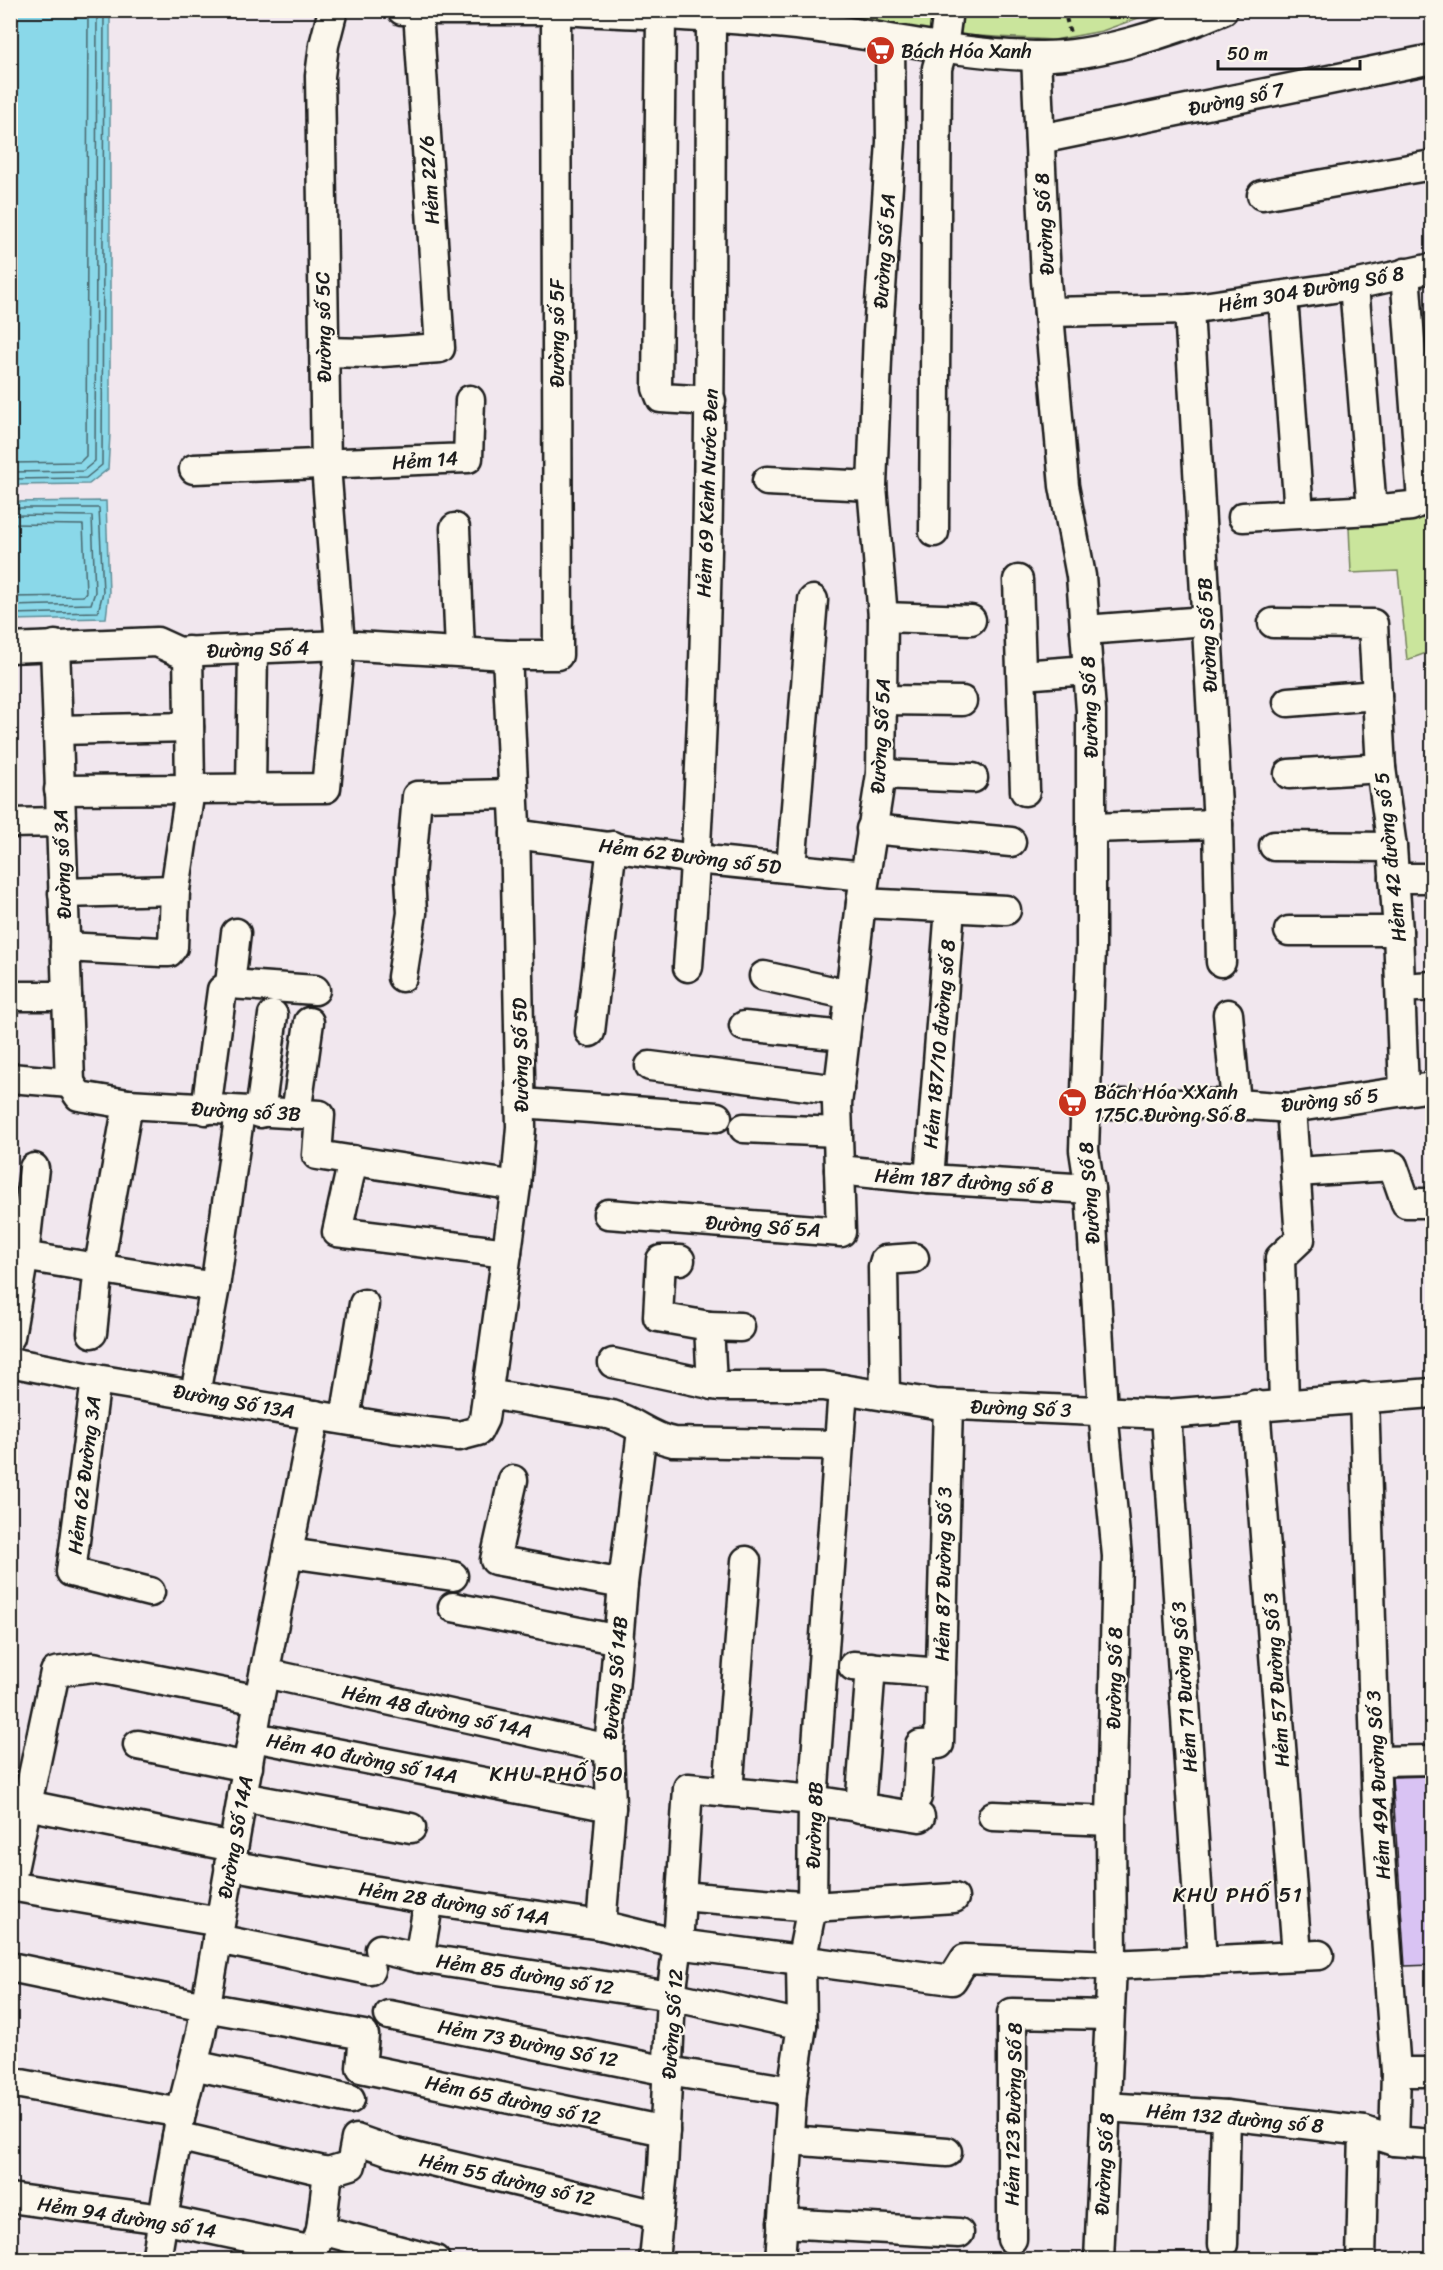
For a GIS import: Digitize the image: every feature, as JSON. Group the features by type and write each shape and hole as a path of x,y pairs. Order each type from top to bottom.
{"street":[{"name":"Đường số 5C","path":"251,789 326,788 340,645 326,466 320,76 324,45 333,10"},
{"path":"410,11 555,10 798,25 943,48 1036,56 1081,53 1186,26 1223,10"},
{"name":"Đường số 5F","path":"507,655 558,655 555,10"},
{"path":"934,532 937,68 943,48 948,10"},
{"name":"Hẻm 22/6","path":"324,352 368,353 440,348 410,11"},
{"path":"661,16 657,388 661,398 711,401"},
{"name":"Hẻm 69 Kênh Nước Đen","path":"688,967 696,859 711,401 711,19"},
{"name":"Đường Số 5A","path":"608,1214 841,1232 839,1090 863,889 881,774 884,617 872,486 878,333 891,142 890,41"},
{"name":"Đường Số 8","path":"1036,56 1049,312 1064,486 1078,548 1091,711 1091,948 1084,1150 1090,1189 1103,1411 1117,1556 1111,1821 1112,1965 1100,2259"},
{"name":"Đường số 7","path":"1040,139 1432,59"},
{"path":"1262,195 1432,165"},
{"name":"Hẻm 304 Đường Số 8","path":"1189,309 1354,285 1432,268"},
{"path":"1243,517 1372,510 1411,506 1422,501 1405,273"},
{"path":"1354,285 1372,510"},
{"path":"1282,297 1299,513"},
{"path":"1049,312 1189,309"},
{"name":"Đường Số 5B","path":"1189,309 1218,824 1221,962"},
{"name":"Hẻm 14","path":"326,466 468,458 470,400"},
{"path":"194,470 326,466"},
{"path":"767,481 872,486"},
{"path":"455,528 460,651"},
{"path":"1018,580 1025,791"},
{"path":"791,868 813,600"},
{"path":"884,617 971,620"},
{"path":"1085,630 1206,621"},
{"name":"Hẻm 42 đường số 5","path":"1274,623 1373,624 1381,768 1392,847 1402,988 1404,1091"},
{"name":"Đường Số 4","path":"10,648 157,642 179,652 340,645 507,655"},
{"name":"Đường số 3A","path":"55,645 70,1083"},
{"path":"59,790 251,789 253,649"},
{"path":"65,947 169,952 173,947 175,890 190,790 188,651"},
{"name":"Đường Số 5D","path":"459,1436 478,1431 484,1419 516,1186 521,1102 514,794 507,655"},
{"path":"1022,675 1088,670"},
{"path":"1288,702 1377,695"},
{"path":"883,700 962,701"},
{"path":"58,730 189,727"},
{"path":"1289,774 1381,768"},
{"path":"881,774 973,778"},
{"path":"402,976 412,913 410,877 417,796 514,794"},
{"path":"10,823 60,822"},
{"path":"1091,828 1218,824"},
{"path":"871,829 1011,842"},
{"name":"Hẻm 62 Đường số 5D","path":"515,834 696,859 791,868 863,889 950,908 1006,910"},
{"path":"590,1032 612,846"},
{"path":"1274,846 1392,847"},
{"path":"1394,878 1432,878"},
{"path":"63,893 175,890"},
{"name":"Hẻm 187/10 đường số 8","path":"928,1179 950,908"},
{"path":"1289,931 1398,931"},
{"path":"230,984 236,933"},
{"path":"764,976 850,995"},
{"path":"206,1110 222,990 230,984 315,990"},
{"path":"1402,988 1432,986"},
{"path":"10,996 67,996"},
{"path":"1228,1014 1236,1104"},
{"path":"195,1394 250,1113 273,1015"},
{"path":"296,1114 309,1022"},
{"path":"744,1026 845,1036"},
{"path":"650,1066 839,1090"},
{"name":"Đường số 3B","path":"10,1078 70,1083 78,1096 128,1104 250,1113 320,1115 317,1155 516,1186"},
{"name":"Đường số 5","path":"1084,1104 1236,1104 1291,1108 1432,1088"},
{"path":"521,1102 717,1117"},
{"path":"92,1333 99,1266 128,1104"},
{"path":"1284,1403 1280,1258 1300,1239 1291,1108"},
{"path":"744,1128 838,1132"},
{"path":"353,1160 337,1232 507,1253"},
{"path":"1296,1173 1393,1166 1406,1203 1432,1203"},
{"path":"10,1337 17,1255 34,1168"},
{"name":"Hẻm 187 đường số 8","path":"839,1170 928,1179 1090,1189"},
{"path":"17,1255 99,1266 215,1287"},
{"path":"885,1396 883,1268 885,1260 914,1258"},
{"path":"680,1260 661,1260 658,1317 709,1326 740,1327"},
{"path":"345,1419 364,1304"},
{"path":"709,1326 712,1385"},
{"name":"Đường Số 13A","path":"10,1362 96,1379 459,1436"},
{"name":"Đường Số 3","path":"613,1363 712,1385 823,1386 948,1405 1166,1414 1432,1393"},
{"name":"Hẻm 62 Đường 3A","path":"96,1379 71,1572 150,1592"},
{"name":"Đường 8B","path":"780,2259 792,2091 802,2025 801,1962 812,1906 813,1800 843,1389"},
{"path":"488,1394 612,1415 630,1420 642,1431 657,1439 673,1442 839,1445"},
{"name":"Hẻm 49A Đường Số 3","path":"1364,1397 1376,1761 1396,2072 1394,2141"},
{"name":"Hẻm 87 Đường Số 3","path":"860,1808 919,1807 920,1745 939,1744 948,1405"},
{"name":"Hẻm 57 Đường Số 3","path":"1202,1961 1308,1955 1255,1406"},
{"name":"Hẻm 71 Đường Số 3","path":"1166,1414 1202,1961"},
{"name":"Đường Số 14A","path":"156,2259 179,2124 205,2007 262,1687 315,1415"},
{"name":"Đường Số 14B","path":"601,1925 611,1807 609,1749 623,1584 642,1431"},
{"path":"513,1480 495,1560 623,1584"},
{"path":"289,1553 453,1576"},
{"path":"746,1561 728,1792 813,1800 860,1808 861,1666 941,1673"},
{"path":"453,1607 619,1640"},
{"name":"Hẻm 48 đường số 14A","path":"27,1805 55,1672 93,1667 262,1687 609,1749"},
{"name":"Hẻm 40 đường số 14A","path":"254,1737 611,1807"},
{"path":"138,1745 248,1767"},
{"path":"1376,1761 1432,1760"},
{"name":"Đường Số 12","path":"654,2259 665,2131 671,1996 678,1944 688,1788 728,1792"},
{"path":"242,1797 411,1828"},
{"path":"10,1885 27,1805"},
{"name":"Hẻm 28 đường số 14A","path":"27,1805 231,1856 429,1900 601,1925 678,1944 801,1962 952,1980 966,1959 1112,1965"},
{"path":"993,1816 1111,1821"},
{"name":"Hẻm 85 đường số 12","path":"10,1885 218,1930 375,1959 419,1958 671,1996 802,2025"},
{"path":"681,1896 812,1906 954,1898"},
{"path":"419,1958 429,1900"},
{"path":"1112,1965 1202,1961"},
{"path":"10,1967 205,2007"},
{"name":"Hẻm 65 đường số 12","path":"205,2007 364,2035 361,2068 665,2131"},
{"name":"Hẻm 123 Đường Số 8","path":"1011,2239 1012,2013 1109,2015"},
{"name":"Hẻm 73 Đường Số 12","path":"389,2015 668,2071 792,2091"},
{"path":"193,2065 350,2099"},
{"path":"1396,2072 1432,2072"},
{"path":"10,2082 179,2124 328,2172 315,2247"},
{"name":"Hẻm 132 đường số 8","path":"1106,2107 1226,2115 1364,2131"},
{"path":"1223,2244 1226,2115"},
{"path":"1361,2259 1364,2131 1394,2141 1432,2144"},
{"name":"Hẻm 55 đường số 12","path":"328,2172 351,2164 356,2139 393,2152 658,2215"},
{"path":"789,2140 947,2152"},
{"name":"Hẻm 94 đường số 14","path":"10,2198 162,2219 315,2247 435,2259"},
{"path":"782,2223 959,2233"}],"green space":[{"path":"963,10 1158,11 1102,31 1054,40 961,35"},
{"path":"789,11 934,11 932,31"},
{"path":"1432,517 1432,651 1407,660 1398,571 1351,573 1349,527"}],"water":[{"path":"10,11 110,11 110,434 108,469 89,484 11,485"},
{"path":"106,501 109,593 106,618 11,620 11,502"}],"building":[{"path":"1432,1776 1432,1965 1405,1966 1392,1777"}],"place":[{"name":"Bách Hóa Xanh","path":"880,51"},
{"name":"Bách Hóa XXanh 175C Đường Số 8","path":"1073,1103"}],"district":[{"name":"KHU PHỐ 50","path":"557,1774"},
{"name":"KHU PHỐ 51","path":"1238,1895"}]}
